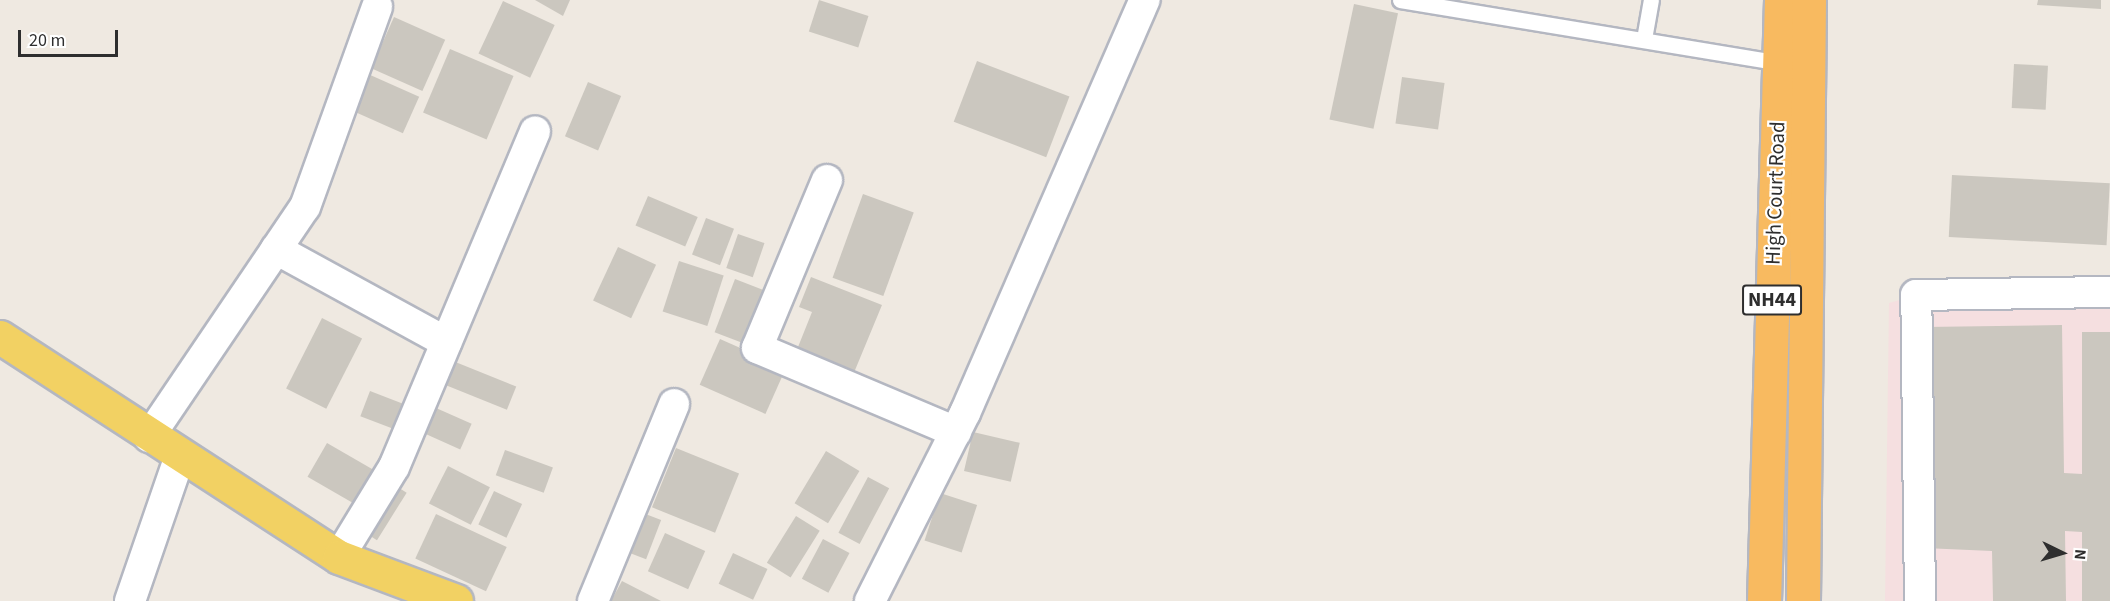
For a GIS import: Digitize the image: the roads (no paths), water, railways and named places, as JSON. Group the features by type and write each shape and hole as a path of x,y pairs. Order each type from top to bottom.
{"highway":[{"name":"High Court Road","path":"1764,601 1781,0"},
{"name":"High Court Road","path":"1803,601 1809,0"}],"main road":[{"path":"0,337 149,437 339,557 456,601"}],"street":[{"path":"870,601 956,432 1144,0"},
{"path":"149,437 305,207 377,7"},
{"path":"339,557 394,466 535,131"},
{"path":"827,180 757,348 956,432"},
{"path":"276,249 446,342"},
{"path":"1920,601 1917,295 2110,292"},
{"path":"593,601 674,404"},
{"path":"130,601 180,456"}],"lane":[{"path":"1400,0 1779,63"},
{"path":"1644,39 1651,0"}]}
